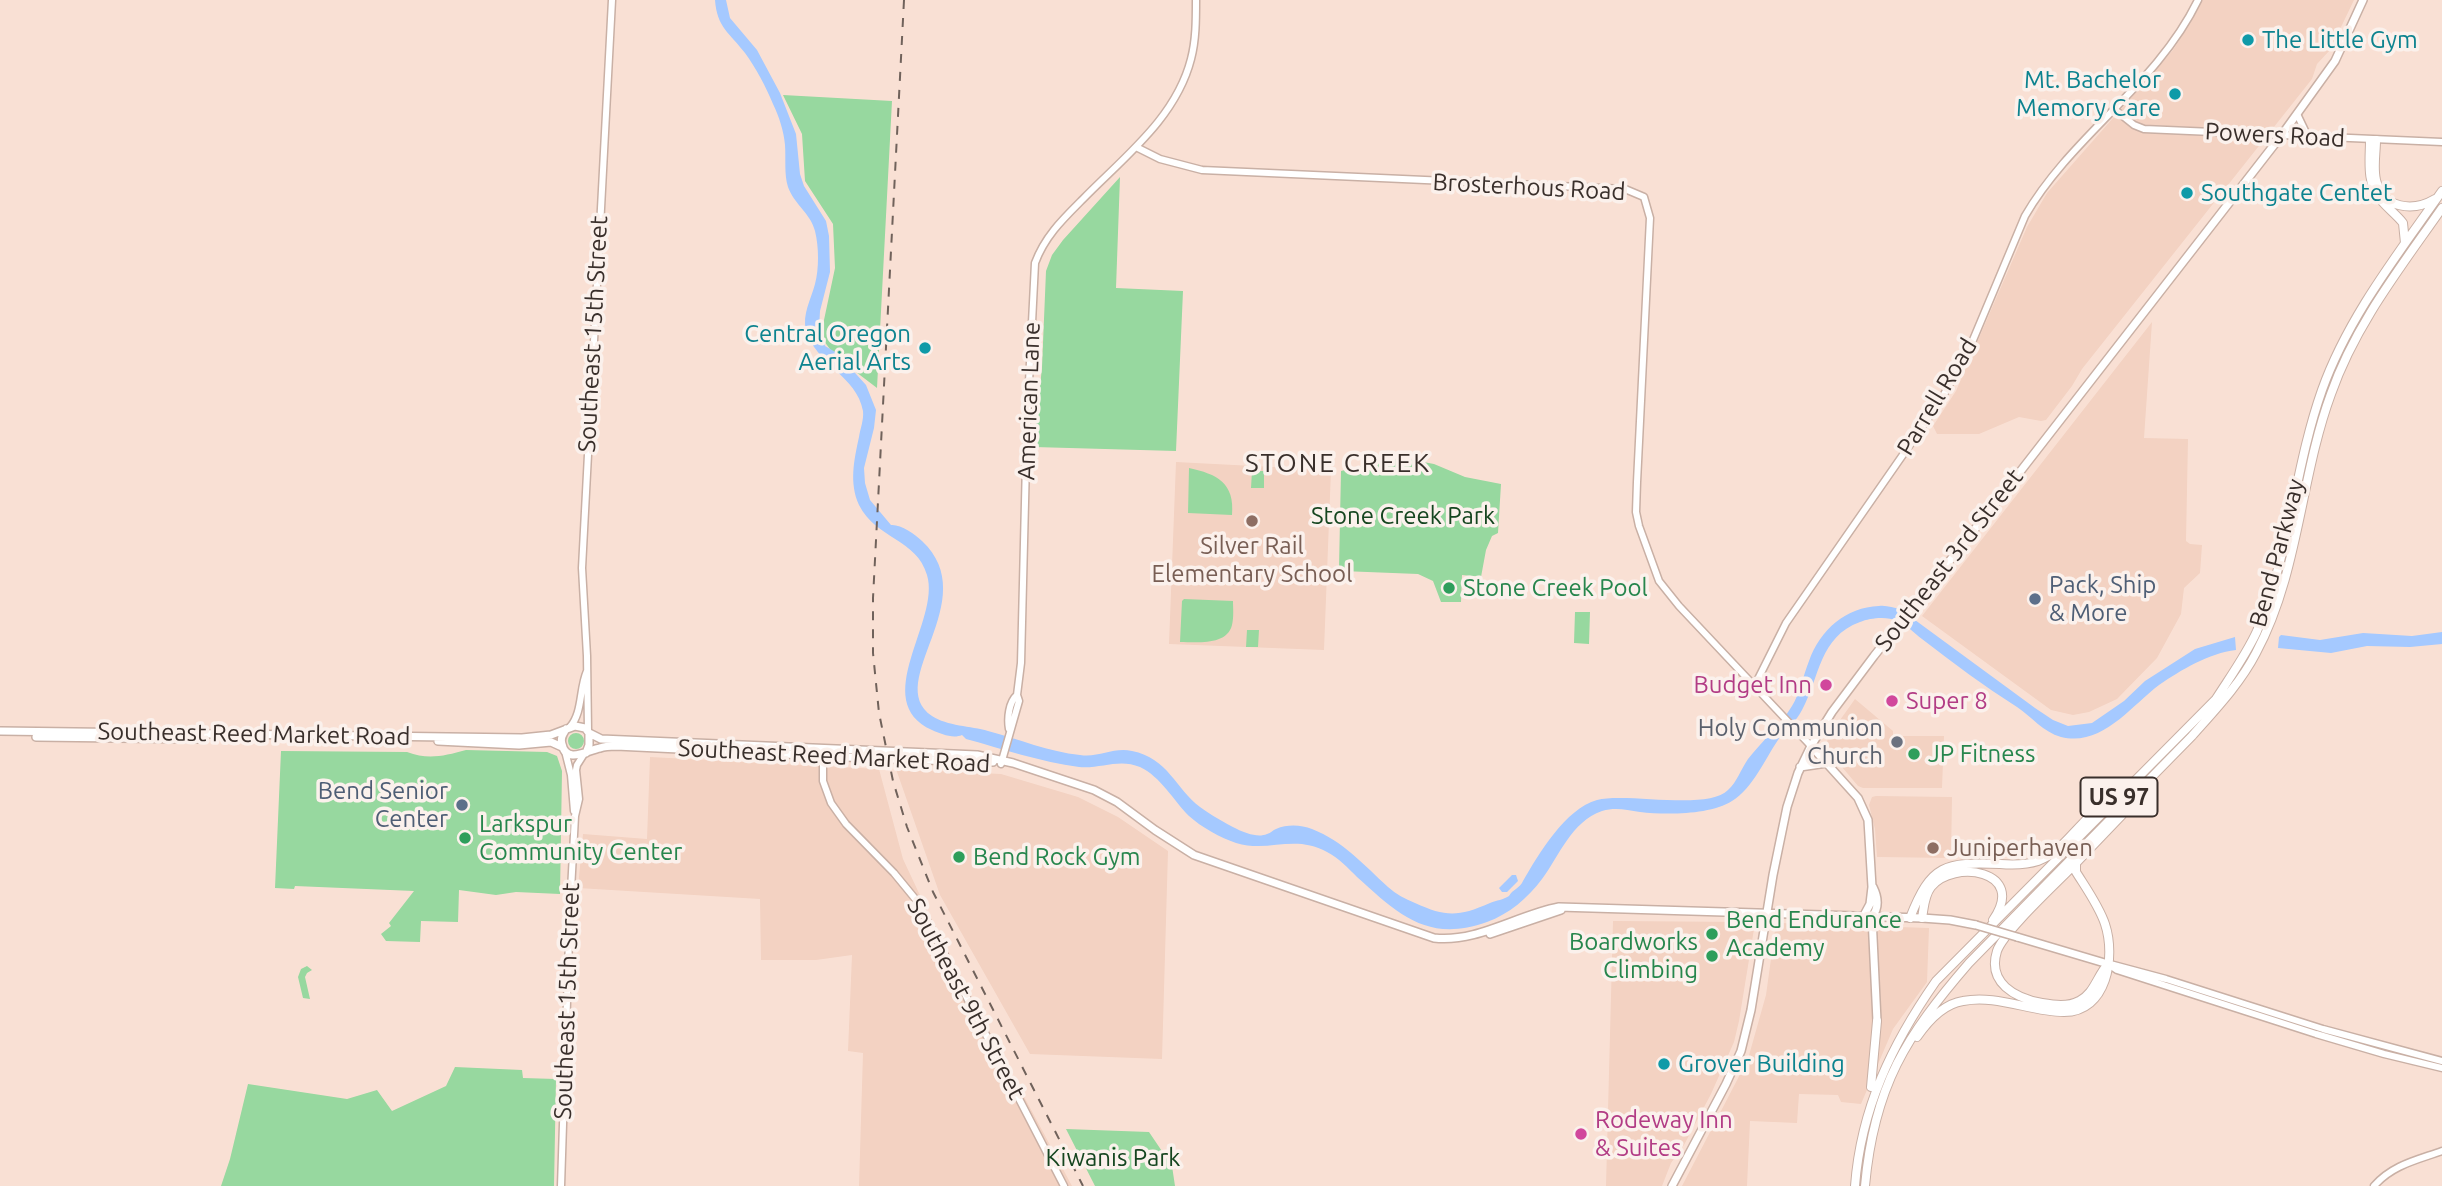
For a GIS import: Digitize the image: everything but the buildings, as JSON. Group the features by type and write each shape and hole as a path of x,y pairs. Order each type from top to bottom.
{"highway":[{"path":"2373,140 2375,176 2379,188 2387,198 2397,205 2411,207 2421,205 2440,194"},
{"path":"2373,140 2370,172 2372,187 2380,200 2403,223 2404,246"},
{"name":"Bend Parkway","path":"1855,1186 1866,1117 1883,1069 1909,1019 1936,981 2216,699 2253,639 2273,585 2310,428 2326,380 2353,325 2440,194"},
{"name":"Bend Parkway","path":"1865,1186 1876,1119 1894,1067 1910,1037 1969,962 2192,736 2222,703 2248,668 2264,636 2285,578 2320,427 2341,369 2370,314 2442,208"},
{"path":"2108,964 2086,997 2078,1002 2062,1005 2036,1002 2008,991 2000,983 1995,961 2001,943 2154,781 2192,736"},
{"path":"1910,918 1927,881 1946,867 1974,863 2029,863 2048,856 2168,748"},
{"path":"1894,1067 1934,1016 1950,1005 1977,1000 2052,1011 2077,1010 2086,1007 2097,997 2107,976 2110,953 2104,920 2076,872 2076,863"},
{"path":"1922,918 1924,900 1929,888 1937,881 1947,876 1972,872 1991,875 1999,884 2001,903 1980,939"},
{"path":"1866,1117 1874,1071 1874,1033 1877,1021"}],"main road":[{"name":"Southeast 3rd Street","path":"1672,1186 1741,1051 1752,1010 1782,828 1800,767 1811,746 1900,623 2281,136 2335,61 2364,0"},
{"name":"Southeast Reed Market Road","path":"0,733 522,738 551,735 580,726 601,739 823,752"},
{"name":"Southeast 15th Street","path":"563,749 561,737 568,728"},
{"path":"1795,729 1823,728"},
{"name":"Southeast 15th Street","path":"585,753 589,745 589,732"},
{"name":"Southeast Reed Market Road","path":"0,733 519,745 551,742 576,756 601,747 616,746 977,755 1002,759 1094,790 1117,802 1194,855 1348,907 1424,936 1459,939 1559,907 1922,918 1976,925 2108,964"},
{"path":"1811,746 1858,798 1864,809 1870,832 1872,887 1870,904 1863,917"},
{"path":"1800,767 1827,763"},
{"path":"1872,887 1876,894 1877,911 1872,917 1877,1021"}],"street":[{"name":"Southeast 15th Street","path":"589,732 582,568 612,0"},
{"path":"1136,147 1164,115 1184,79 1193,48 1196,0"},
{"name":"Parrell Road","path":"1755,685 1786,623 1941,400 1956,374 2025,216 2037,196 2054,173 2166,53 2198,0"},
{"name":"Powers Road","path":"2114,109 2134,125 2144,129 2442,142"},
{"path":"2297,114 2308,137"},
{"name":"Brosterhous Road","path":"1136,147 1160,159 1202,170 1625,189 1644,197 1648,203 1650,218 1637,482 1636,512 1639,526 1659,581 1679,606 1811,746"},
{"name":"American Lane","path":"1002,759 1013,699 1017,695 1021,663 1027,422 1035,264 1041,247 1055,227 1136,147"},
{"name":"Southeast 15th Street","path":"568,728 579,716 582,682 587,669"},
{"name":"Southeast 15th Street","path":"561,1186 575,816 571,775 563,749"},
{"name":"Southeast 9th Street","path":"823,752 823,781 831,803 846,824 908,889 923,911 1064,1186"},
{"name":"Southeast 15th Street","path":"575,816 579,799 577,765 585,753"},
{"path":"2108,964 2166,979 2323,1029 2442,1061"},
{"path":"2108,964 2117,970 2265,1018 2384,1054 2442,1068"},
{"path":"2374,1186 2400,1165 2442,1151"}],"shaded area":[{"path":"2202,0 2354,0 2330,50 2317,64 2312,79 2082,369 2046,420 2019,417 1979,434 1937,434 1933,426 1956,391 2027,227 2047,193 2173,50"},
{"path":"2152,322 2144,438 2188,439 2186,541 2202,545 2200,573 2184,588 2181,614 2157,658 2117,699 2089,712 2073,715 2051,710 1922,616"},
{"name":"Silver Rail Elementary School","path":"1176,462 1331,470 1324,650 1169,644"},
{"path":"1855,699 1893,731 1893,736 1944,736 1942,788 1858,786 1826,748 1828,737"},
{"path":"650,757 879,769 903,859 947,953 1072,1186 859,1186 863,1053 848,1051 852,955 816,960 761,960 760,899 578,888 583,834 647,839"},
{"path":"896,769 1001,774 1078,797 1118,817 1168,851 1162,1059 1030,1054 940,895"},
{"path":"1872,797 1952,797 1951,858 1877,857 1875,829 1869,805"},
{"path":"1613,921 1747,922 1754,929 1734,1042 1711,1094 1684,1145 1671,1163 1662,1186 1606,1186"},
{"path":"1780,923 1929,928 1927,982 1893,1029 1861,1104 1841,1102 1838,1095 1799,1094 1797,1123 1750,1121 1747,1186 1682,1186 1748,1059 1766,995 1775,930"}],"green space":[{"path":"783,95 892,101 877,388 835,356 824,341 824,320 835,268 833,224 805,181 802,134"},
{"path":"1120,177 1116,288 1183,291 1176,451 1034,447 1042,367 1046,271 1052,255 1063,240"},
{"name":"Stone Creek Park","path":"1407,459 1434,464 1465,477 1501,484 1498,533 1492,536 1486,550 1481,577 1462,575 1461,602 1441,602 1433,581 1418,574 1339,569 1341,471 1385,460"},
{"path":"1189,468 1208,473 1222,482 1230,495 1232,515 1188,513"},
{"path":"1252,471 1264,471 1264,488 1251,488"},
{"path":"1184,599 1233,601 1233,622 1229,632 1218,640 1180,642"},
{"path":"1575,612 1590,612 1589,644 1574,643"},
{"path":"1247,630 1259,630 1258,647 1246,647"},
{"path":"576,733 582,735 582,747 576,749 570,747 568,741 570,735"},
{"path":"466,750 547,752 557,756 562,771 560,894 516,892 496,895 459,890 458,922 421,921 420,942 386,941 381,934 391,926 389,923 414,891 295,886 294,889 275,888 281,751 407,752 429,756"},
{"path":"307,966 312,970 305,977 310,999 303,998 298,977 301,969"},
{"path":"455,1067 522,1070 523,1078 556,1079 554,1186 221,1186 248,1084 347,1099 377,1090 392,1111 446,1086"},
{"name":"Kiwanis Park","path":"1066,1129 1149,1132 1172,1166 1175,1186 1095,1186"}],"water":[{"path":"715,0 726,0 730,18 757,50 780,93 796,134 800,174 804,186 826,221 830,272 820,311 819,329 825,346 837,353 866,385 876,410 864,468 870,500 891,525 907,530 922,541 938,564 943,588 940,613 918,683 920,701 932,716 938,719 1068,753 1087,756 1125,750 1144,755 1163,767 1200,807 1232,827 1260,835 1281,827 1299,826 1312,829 1343,847 1401,896 1435,911 1452,914 1469,911 1509,896 1522,883 1564,822 1574,812 1597,800 1703,799 1718,796 1728,790 1748,759 1792,706 1820,639 1836,622 1867,607 1900,609 2035,708 2068,726 2092,723 2124,701 2145,681 2195,649 2235,637 2236,650 2206,658 2186,668 2159,685 2102,731 2076,739 2049,732 1901,623 1884,618 1860,622 1836,637 1828,648 1800,714 1778,740 1752,781 1732,801 1712,809 1688,813 1616,809 1591,816 1574,831 1542,879 1518,905 1503,915 1466,928 1431,927 1416,922 1372,891 1339,860 1315,847 1303,844 1248,846 1218,835 1189,816 1147,771 1132,764 1087,767 1065,765 966,739 962,735 951,736 936,732 914,717 906,700 906,680 929,594 927,575 915,554 866,516 856,497 853,471 863,411 853,388 811,342 805,324 817,272 815,231 788,187 784,140 775,109 753,65 721,24"},
{"path":"2442,632 2442,644 2410,647 2367,646 2331,653 2278,648 2281,635 2320,640 2363,633 2412,636"},
{"path":"1512,875 1516,875 1518,881 1507,892 1502,892 1499,888"}],"railway":[{"path":"904,0 873,598 873,653 879,713 893,781 907,827 933,892 1083,1186"}],"place":[{"name":"The Little Gym","path":"2248,40"},
{"name":"Mt. Bachelor Memory Care","path":"2175,94"},
{"name":"Southgate Centet","path":"2187,193"},
{"name":"Central Oregon Aerial Arts","path":"925,348"},
{"name":"Silver Rail Elementary School","path":"1252,521"},
{"name":"Stone Creek Pool","path":"1449,588"},
{"name":"Pack, Ship & More","path":"2035,599"},
{"name":"Budget Inn","path":"1826,685"},
{"name":"Super 8","path":"1892,701"},
{"name":"Holy Communion Church","path":"1897,742"},
{"name":"JP Fitness","path":"1914,754"},
{"name":"Bend Senior Center","path":"462,805"},
{"name":"Larkspur Community Center","path":"465,838"},
{"name":"Juniperhaven","path":"1933,848"},
{"name":"Bend Rock Gym","path":"959,857"},
{"name":"Bend Endurance Academy","path":"1712,934"},
{"name":"Boardworks Climbing","path":"1712,956"},
{"name":"Grover Building","path":"1664,1064"},
{"name":"Rodeway Inn & Suites","path":"1581,1134"}],"district":[{"name":"STONE CREEK","path":"1338,463"}]}
